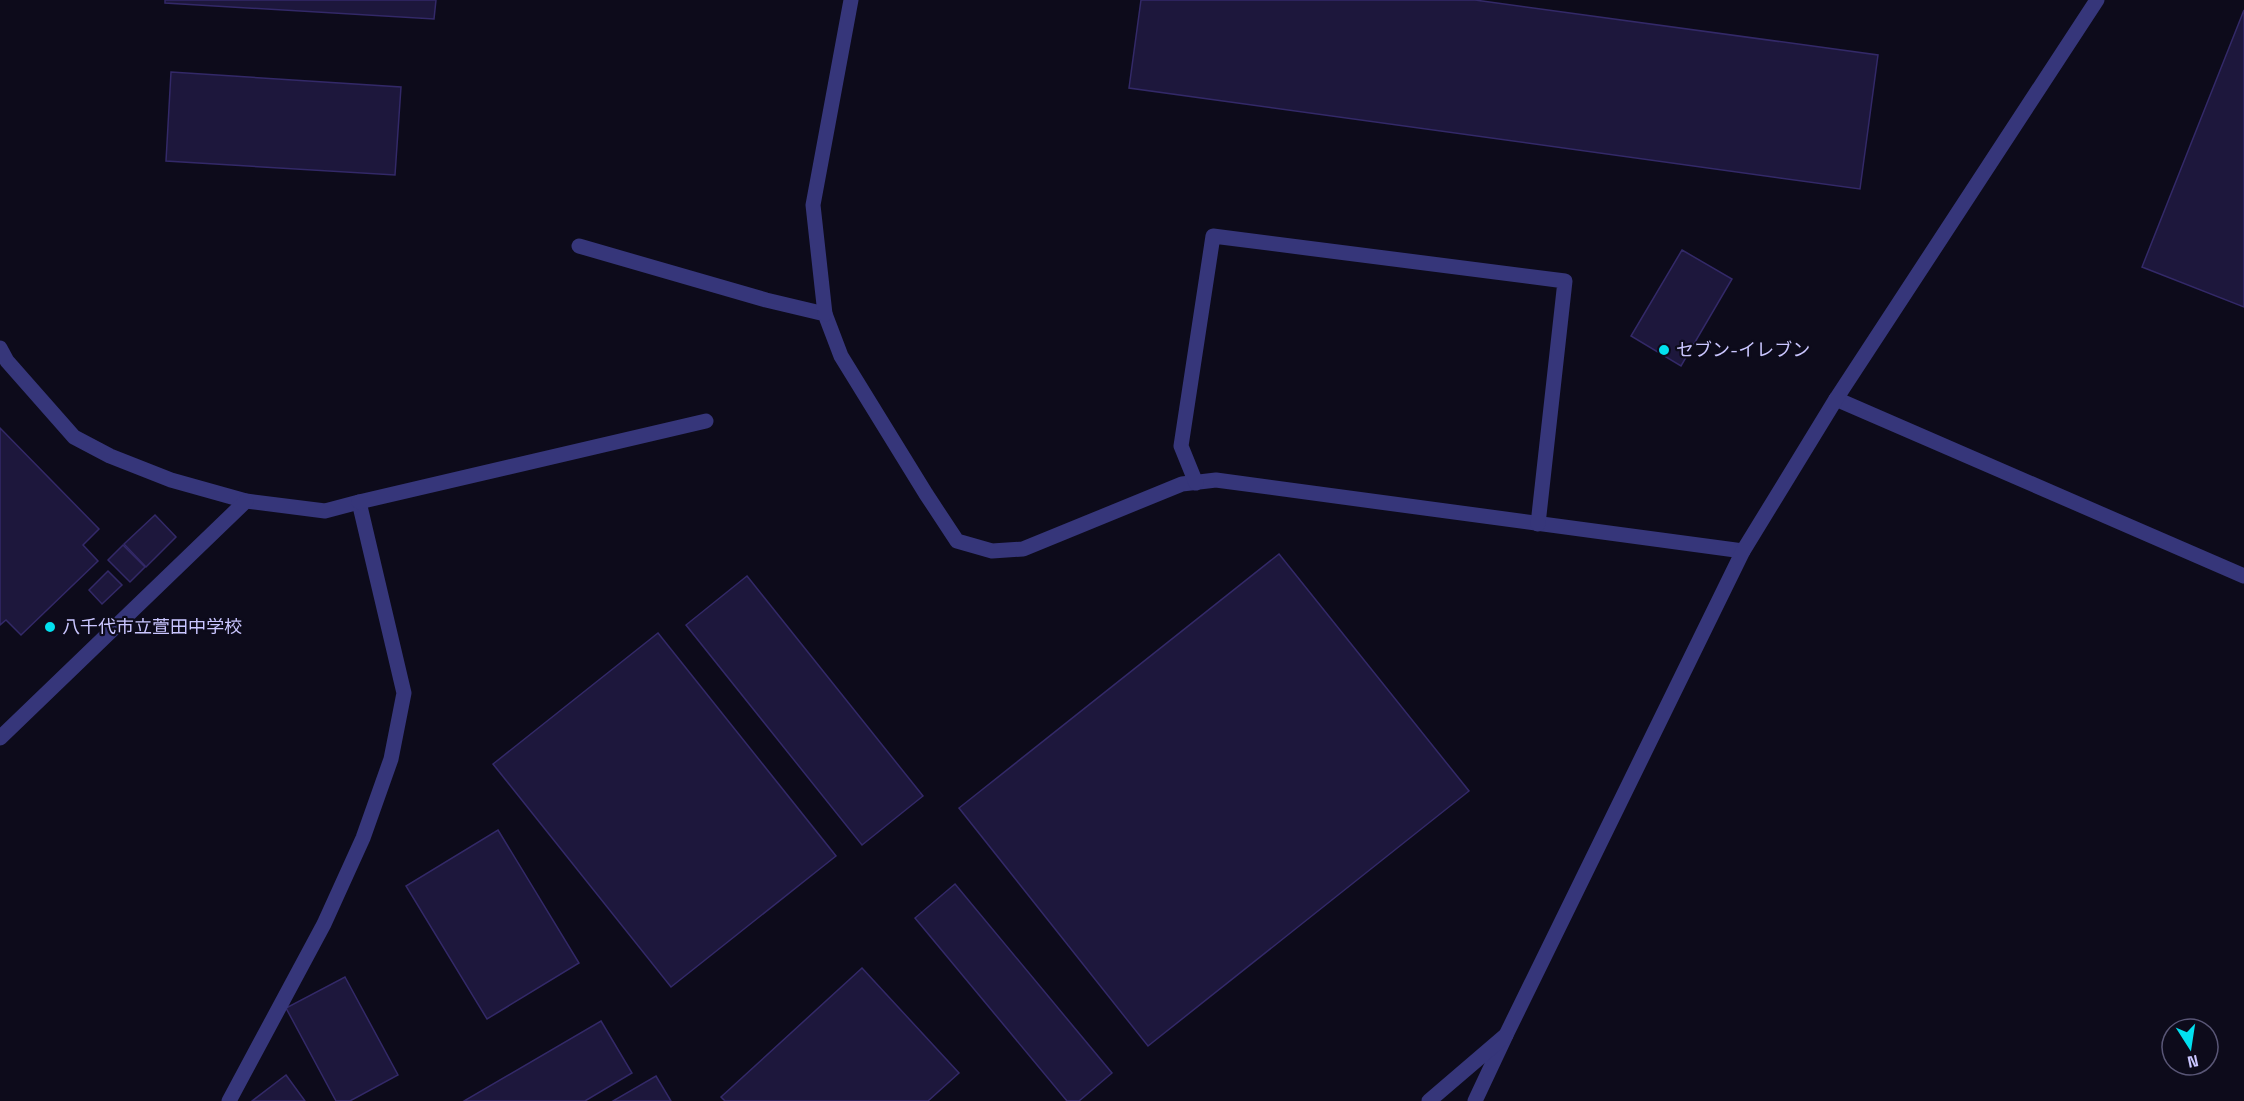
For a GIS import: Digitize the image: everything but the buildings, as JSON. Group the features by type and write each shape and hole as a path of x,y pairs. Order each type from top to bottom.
{"street":[{"path":"851,0 813,205 825,314 841,356 957,541 992,551 1023,549 1182,484 1216,480 1743,551"},
{"path":"1475,1101 1743,551 1836,399 2097,0"},
{"path":"1196,483 1181,446 1213,236 1565,281 1538,524"},
{"path":"579,246 766,300 825,314"},
{"path":"0,348 7,362 74,437 110,456 171,480 246,501 325,511 706,421"},
{"path":"1836,399 2244,576"},
{"path":"0,738 246,501"},
{"path":"229,1101 324,924 363,838 392,759 404,693 359,502"},
{"path":"1430,1101 1506,1035"}],"place":[{"name":"セブン-イレブン","path":"1664,350"},
{"name":"八千代市立萱田中学校","path":"50,627"}]}
